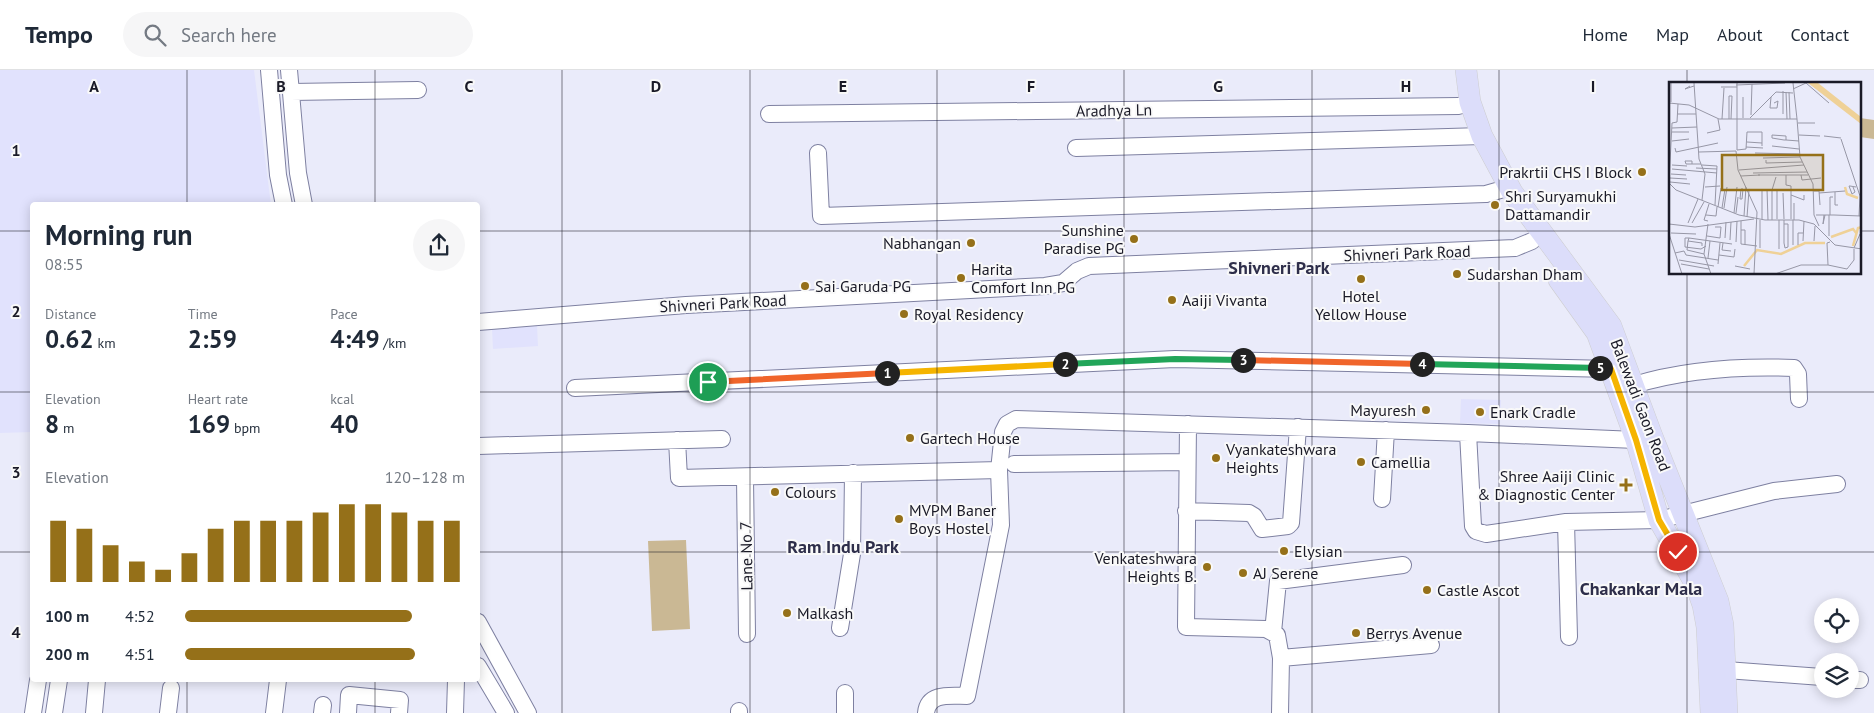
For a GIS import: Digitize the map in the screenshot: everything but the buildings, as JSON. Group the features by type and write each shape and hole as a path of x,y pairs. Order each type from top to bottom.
{"main road":[{"name":"Balewadi Gaon Road","path":"1454,70 1459,106 1476,137 1500,190 1532,241 1597,333 1611,369 1644,438 1683,512 1718,601 1723,625 1727,713"},
{"name":"Balewadi Gaon Road","path":"1466,70 1476,137 1512,192 1611,326 1634,384 1659,520 1696,585 1703,606 1708,643 1711,713"}],"street":[{"path":"269,70 278,175 283,202"},
{"path":"289,70 298,173 303,202"},
{"path":"291,92 418,90"},
{"name":"Aradhya Ln","path":"769,114 1459,106"},
{"path":"1076,148 1476,137"},
{"path":"818,153 821,216 1486,194 1500,190"},
{"name":"Shivneri Park Road","path":"480,322 686,305 1045,286 1063,283 1077,271 1090,266 1515,248 1532,241"},
{"path":"575,388 1175,359 1611,369"},
{"path":"1634,384 1666,375 1696,371 1754,367 1794,368 1798,374 1800,399"},
{"path":"926,713 928,703 933,698 968,696 1001,525 999,470 1003,432 1006,424 1016,420 1644,438"},
{"path":"1188,424 1186,627 1266,629 1273,632 1280,640 1280,713"},
{"path":"1186,511 1249,513 1254,516 1262,529 1288,526 1290,523 1298,427"},
{"path":"1382,498 1386,430"},
{"path":"1468,433 1473,526 1476,531 1486,534 1566,522 1659,520 1683,512 1774,491 1837,484"},
{"path":"480,446 722,439"},
{"path":"677,440 679,478 745,478 853,473 999,470"},
{"path":"1014,464 1187,462"},
{"path":"840,628 852,554 853,473"},
{"name":"Lane No 7","path":"745,478 747,634"},
{"path":"1566,522 1569,636"},
{"path":"1273,632 1278,581 1403,565"},
{"path":"480,626 528,713"},
{"path":"1281,658 1431,645"},
{"path":"480,670 502,710"},
{"path":"1726,670 1814,676"},
{"path":"33,713 38,682"},
{"path":"54,713 59,682"},
{"path":"94,713 97,682"},
{"path":"274,713 278,682"},
{"path":"455,713 456,682"},
{"path":"168,713 171,688"},
{"path":"845,693 845,713"},
{"path":"348,713 349,695 400,700 399,713"}],"shaded area":[{"path":"0,70 254,70 271,202 30,202 30,432 0,433"},
{"path":"1862,118 1874,120 1874,139 1862,137"},
{"path":"537,326 538,346 493,349 492,329"},
{"name":"Enark Cradle","path":"1461,399 1501,400 1500,424 1460,423"},
{"path":"686,540 690,629 652,631 648,541"}],"place":[{"name":"Prakrtii CHS I Block","path":"1642,172"},
{"name":"Shri Suryamukhi Dattamandir","path":"1495,205"},
{"name":"Sunshine Paradise PG","path":"1134,239"},
{"name":"Nabhangan","path":"971,243"},
{"name":"Sudarshan Dham","path":"1457,274"},
{"name":"Harita Comfort Inn PG","path":"961,278"},
{"name":"Hotel Yellow House","path":"1361,279"},
{"name":"Sai Garuda PG","path":"805,286"},
{"name":"Aaiji Vivanta","path":"1172,300"},
{"name":"Royal Residency","path":"904,314"},
{"name":"Mayuresh","path":"1426,410"},
{"name":"Enark Cradle","path":"1480,412"},
{"name":"Gartech House","path":"910,438"},
{"name":"Vyankateshwara Heights","path":"1216,458"},
{"name":"Camellia","path":"1361,462"},
{"name":"Shree Aaiji Clinic & Diagnostic Center","path":"1626,485"},
{"name":"Colours","path":"775,492"},
{"name":"MVPM Baner Boys Hostel","path":"899,519"},
{"name":"Elysian","path":"1284,551"},
{"name":"Venkateshwara Heights B.","path":"1207,567"},
{"name":"AJ Serene","path":"1243,573"},
{"name":"Castle Ascot","path":"1427,590"},
{"name":"Malkash","path":"787,613"},
{"name":"Berrys Avenue","path":"1356,633"}],"district":[{"name":"Shivneri Park","path":"1279,267"},
{"name":"Ram Indu Park","path":"843,546"},
{"name":"Chakankar Mala","path":"1641,588"}],"route":[{"path":"708,382 1175,359 1611,369 1636,440 1659,520 1678,552"}]}
